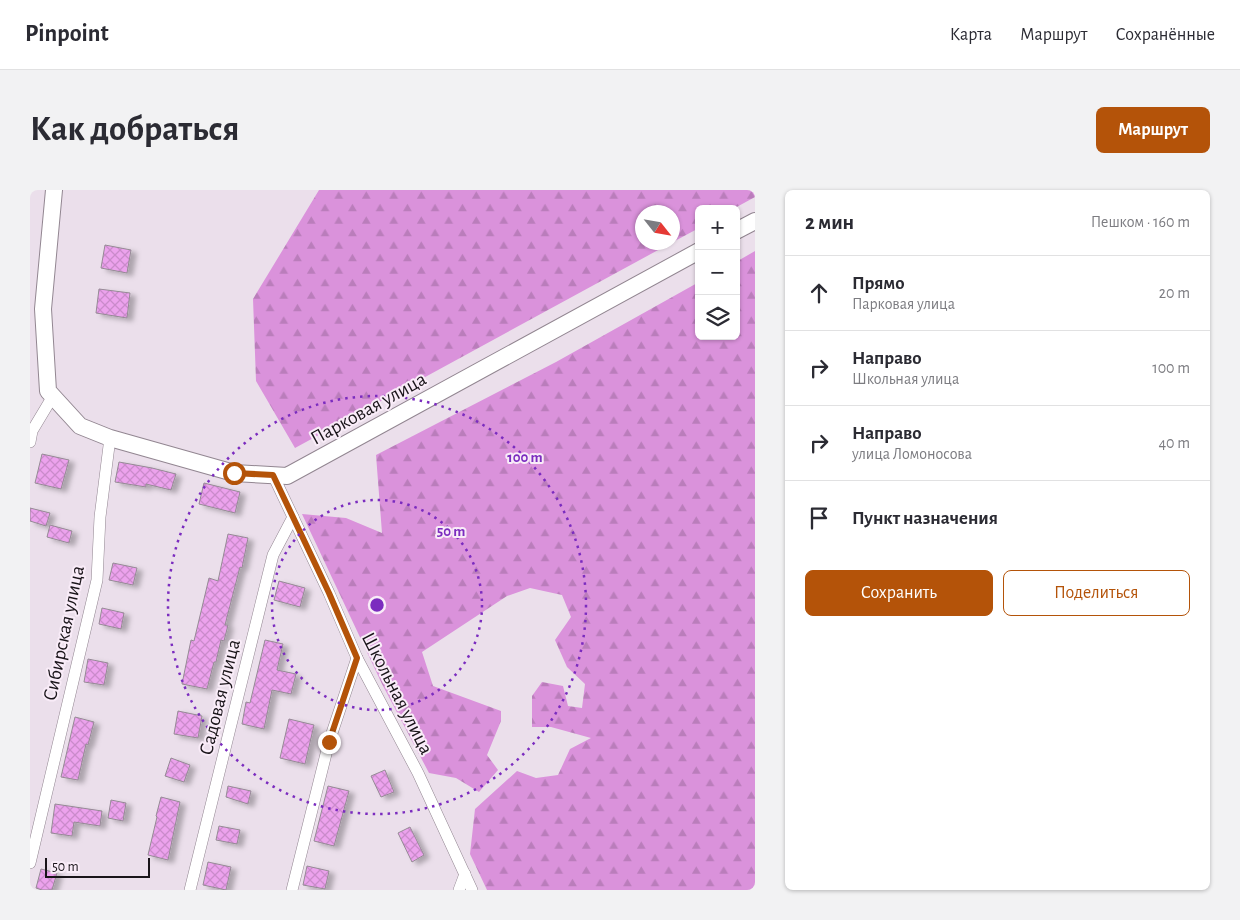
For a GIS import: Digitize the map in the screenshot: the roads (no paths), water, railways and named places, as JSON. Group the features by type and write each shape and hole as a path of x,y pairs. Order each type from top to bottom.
{"street":[{"path":"30,442 32,432 51,394 36,308 54,190"},
{"path":"740,229 755,221"},
{"name":"Парковая улица","path":"51,394 80,426 110,438 234,473 287,476 695,253"},
{"name":"Сибирская улица","path":"30,863 97,580 100,517 110,438"},
{"name":"Школьная улица","path":"273,475 329,593 357,658 418,773 472,890"},
{"name":"Садовая улица","path":"190,890 273,555 293,517"},
{"path":"292,890 329,742 357,658"},
{"path":"459,890 465,874"}]}
